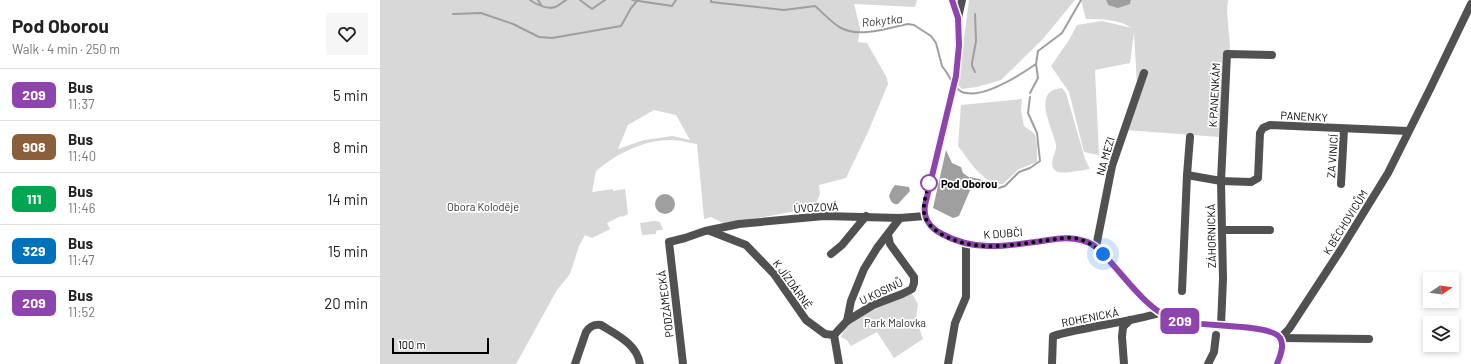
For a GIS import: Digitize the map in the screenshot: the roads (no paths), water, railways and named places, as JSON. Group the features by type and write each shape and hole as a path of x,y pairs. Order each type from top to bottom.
{"street":[{"path":"952,0 958,18"},
{"path":"925,216 924,211 928,190 950,94 956,76 959,45 958,18 962,0"},
{"name":"K BĚCHOVICŮM","path":"1280,338 1289,329 1340,251 1388,173 1471,4"},
{"name":"K PANENKÁM","path":"1221,181 1227,54 1272,55"},
{"name":"NA MEZI","path":"1096,247 1112,166 1144,72"},
{"name":"PANENKY","path":"1221,181 1251,182 1258,178 1260,133 1263,128 1270,125 1408,132"},
{"name":"ZA VINICÍ","path":"1341,184 1344,129"},
{"path":"1182,291 1186,175 1190,137"},
{"path":"1186,175 1221,181"},
{"name":"ZÁHORNICKÁ","path":"1221,181 1223,279 1221,325"},
{"name":"ÚVOZOVÁ","path":"669,242 739,224 824,216 900,218 925,216"},
{"path":"831,254 842,245 866,216"},
{"name":"K DUBČI","path":"925,216 929,224 935,230 966,244 1000,246 1061,238 1074,238 1086,241 1096,247 1138,293 1160,313 1175,320 1189,323 1265,330 1275,333 1280,338"},
{"path":"839,364 834,335 846,321 851,300 864,269 877,248 900,218"},
{"path":"1222,230 1270,230"},
{"name":"K JÍZDÁRNĚ","path":"709,231 746,245 774,274 806,320 825,334 834,335"},
{"name":"U KOSINŮ","path":"846,321 873,305 912,289 914,277 890,244 888,235"},
{"name":"PODZÁMECKÁ","path":"669,242 683,364"},
{"path":"948,364 954,324 966,297 966,244"},
{"name":"ROHENICKÁ","path":"1052,364 1053,336 1070,331 1160,313"},
{"path":"1124,364 1122,337 1123,327 1130,320"},
{"path":"574,364 586,332 589,328 597,324 601,325 630,344 636,352 640,364"},
{"path":"1208,364 1214,352 1216,335"},
{"path":"1277,364 1282,346 1280,338 1369,339"}],"waterway":[{"name":"Rokytka","path":"530,0 538,5 549,8 552,8 566,0"},
{"name":"Rokytka","path":"538,0 541,5"},
{"name":"Rokytka","path":"580,0 592,9 605,0"},
{"name":"Rokytka","path":"632,0 672,6 676,0"},
{"name":"Rokytka","path":"711,0 711,2 784,10 815,6 841,28 857,32 874,31 908,24 914,25 931,36 936,43 942,66 952,82"},
{"name":"Rokytka","path":"955,87 964,93 984,92 1003,84 1036,64 1038,51 1062,33 1081,0"},
{"path":"453,14 481,13 513,24 539,37 552,38 621,26 631,8 637,1"},
{"path":"975,14 976,41 972,63 975,72"},
{"path":"1030,93 1038,78 1036,64"},
{"path":"970,178 979,180 996,189 1005,186 1019,172 1030,168 1040,161 1037,133 1028,113 1030,97"}],"place":[{"name":"Pod Oborou","path":"929,183"}],"park label":[{"name":"Obora Koloděje","path":"483,206"},
{"name":"Park Malovka","path":"895,322"}]}
